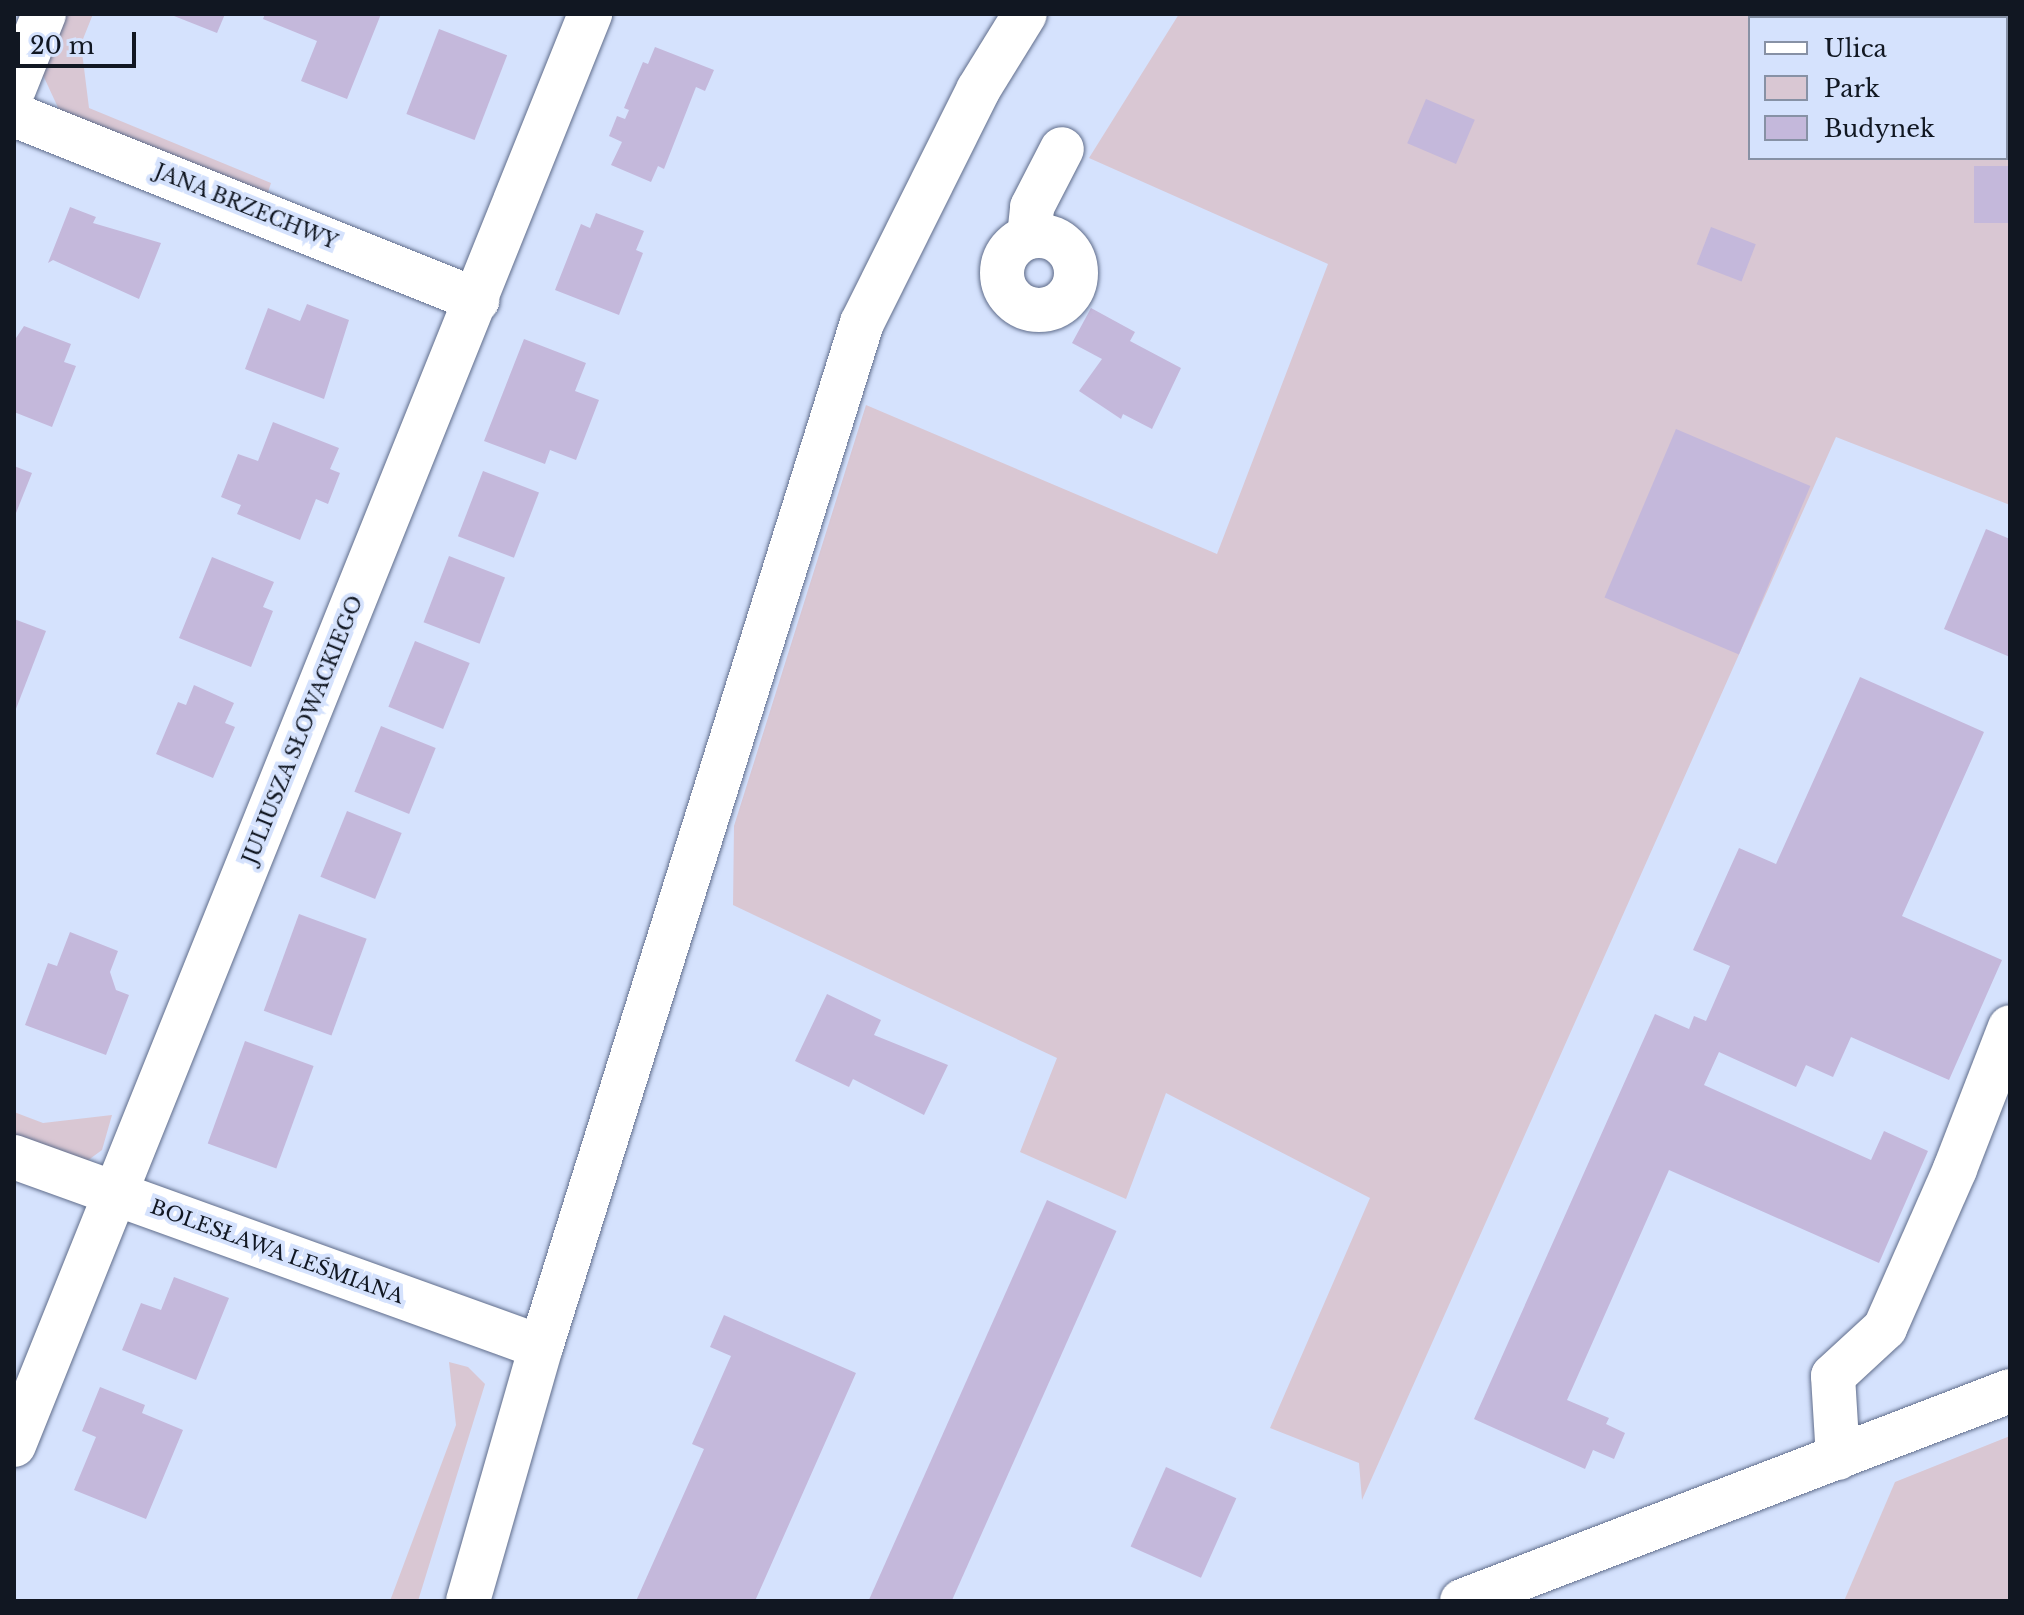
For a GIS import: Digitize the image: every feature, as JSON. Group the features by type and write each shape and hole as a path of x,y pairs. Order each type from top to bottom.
{"street":[{"path":"14,89 44,14"},
{"name":"JULIUSZA SŁOWACKIEGO","path":"14,1445 590,14"},
{"path":"468,1601 541,1347 862,323 978,90 1025,14"},
{"name":"JANA BRZECHWY","path":"14,115 477,300"},
{"path":"1029,237 1032,207 1062,149"},
{"path":"1838,1458 1833,1376 1885,1328 1955,1169 2010,1027"},
{"name":"BOLESŁAWA LEŚMIANA","path":"14,1157 541,1347"},
{"path":"1462,1601 1549,1586 1838,1458 2010,1391"}],"green space":[{"path":"63,14 93,14 81,44 89,108 271,183 266,198 61,114 42,73"},
{"path":"1179,14 2010,14 2010,505 1836,437 1362,1500 1359,1463 1270,1428 1370,1198 1166,1093 1126,1199 1020,1152 1057,1058 733,905 734,826 866,405 1217,554 1328,264 1089,158"},
{"path":"14,1112 43,1123 112,1115 102,1150 87,1161 14,1139"},
{"path":"449,1362 468,1367 485,1384 418,1601 390,1601 456,1425"},
{"path":"2010,1436 2010,1601 1844,1601 1895,1482"}],"building":[{"path":"169,14 225,14 217,33"},
{"path":"265,14 381,14 347,99 301,81 317,41 263,19"},
{"path":"439,29 507,55 475,140 406,114"},
{"path":"655,47 714,70 705,91 696,87 664,169 658,166 651,182 611,165 622,142 609,136 617,116 625,119 629,110 624,108 643,62 648,64"},
{"path":"1426,99 1475,120 1456,164 1407,143"},
{"path":"1974,166 2010,166 2010,223 1974,223"},
{"path":"70,207 96,217 93,223 161,243 139,299 53,260 48,263"},
{"path":"596,213 644,231 636,250 643,253 619,315 555,290 581,224 590,228"},
{"path":"1711,227 1756,244 1741,282 1697,264"},
{"path":"307,304 349,320 324,399 245,369 268,308 300,321"},
{"path":"1091,308 1135,332 1130,341 1181,368 1152,429 1123,414 1121,419 1079,391 1102,359 1072,343"},
{"path":"24,326 71,344 64,362 76,366 52,427 14,412 14,341"},
{"path":"524,339 586,363 575,391 599,400 576,460 550,450 545,464 484,441"},
{"path":"273,422 339,448 330,469 340,473 328,504 316,499 300,540 237,514 241,505 221,497 238,454 258,461"},
{"path":"1676,429 1810,486 1739,654 1604,597"},
{"path":"14,466 32,473 14,518"},
{"path":"483,471 539,493 514,558 458,536"},
{"path":"1986,529 2010,539 2010,657 1944,629"},
{"path":"449,556 505,578 480,644 424,622"},
{"path":"212,557 274,582 263,607 273,611 251,667 179,638"},
{"path":"14,619 46,631 14,714"},
{"path":"415,641 470,663 443,729 388,707"},
{"path":"1860,677 1984,732 1902,916 2002,960 1949,1080 1851,1037 1833,1077 1806,1065 1796,1087 1719,1052 1704,1085 1871,1160 1884,1131 1928,1151 1879,1263 1669,1170 1567,1400 1609,1418 1606,1424 1625,1433 1614,1459 1593,1450 1585,1469 1474,1419 1655,1014 1689,1029 1694,1016 1706,1021 1730,966 1693,950 1739,848 1776,864"},
{"path":"194,685 234,703 225,723 235,727 213,778 156,754 178,702 186,705"},
{"path":"381,726 436,748 409,814 354,792"},
{"path":"347,811 402,833 375,899 320,877"},
{"path":"299,914 367,939 331,1035 264,1011"},
{"path":"70,932 118,951 110,972 116,990 129,995 106,1055 25,1025 48,963 57,966"},
{"path":"827,994 881,1020 874,1035 948,1065 924,1115 853,1079 849,1087 795,1061"},
{"path":"245,1041 314,1066 276,1168 208,1143"},
{"path":"1047,1200 1116,1231 952,1601 868,1601"},
{"path":"174,1277 229,1298 196,1380 122,1350 141,1303 161,1310"},
{"path":"724,1315 856,1373 755,1601 636,1601 704,1449 692,1444 731,1356 710,1347"},
{"path":"100,1387 145,1405 142,1413 183,1430 146,1519 74,1490 96,1437 82,1431"},
{"path":"1166,1467 1236,1498 1201,1578 1131,1546"}]}
